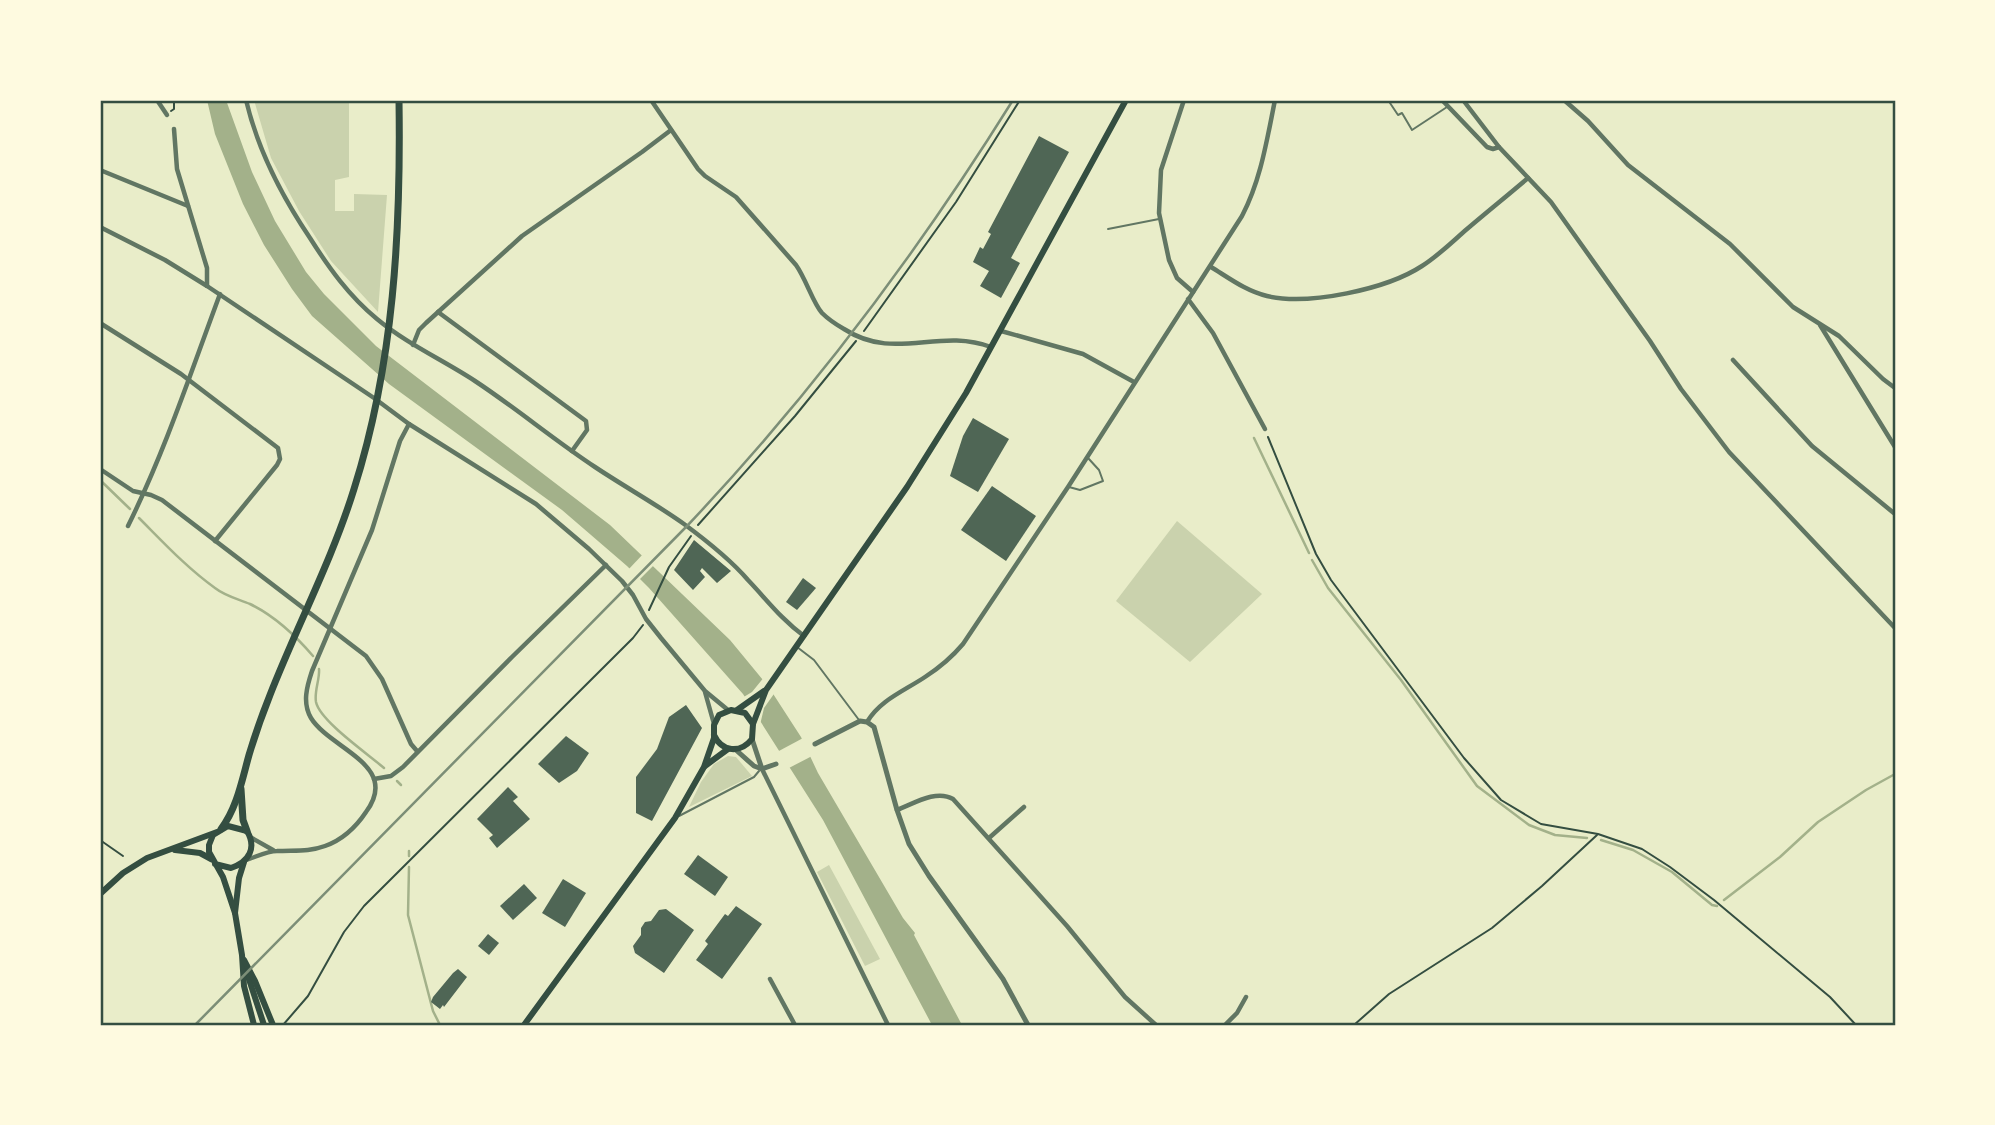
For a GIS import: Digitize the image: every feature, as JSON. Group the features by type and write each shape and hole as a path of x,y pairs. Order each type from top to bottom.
{"highway":[{"path":"219,831 229,819 276,680 334,546 355,488 377,403 390,315 398,205 399,100"},
{"path":"241,788 244,823 248,834"}],"main road":[{"path":"704,767 732,749 745,746 751,739 753,722 766,690 929,453 992,348 1126,100"},
{"path":"524,1025 675,818 704,767 714,735 714,724 719,716 728,710 741,708 766,690"},
{"path":"741,708 753,722"},
{"path":"714,735 721,745 732,749"},
{"path":"100,894 146,858 228,827 248,834 251,851 239,878 235,913"},
{"path":"219,831 209,845 209,852 223,877 235,913 251,990 264,1025"},
{"path":"174,849 200,853 213,862 232,868 245,861"},
{"path":"242,955 244,986 254,1025"},
{"path":"242,955 273,1025"}],"street":[{"path":"157,100 167,115"},
{"path":"246,100 252,124 271,172 287,203 344,287 364,308 413,345 477,382 572,451 694,531 742,573 785,622 804,636"},
{"path":"651,100 698,169 736,197 796,265 824,314 859,337 890,345 950,339 965,340 992,348"},
{"path":"1184,100 1161,170 1160,219 1174,272 1193,292"},
{"path":"867,722 878,707 931,673 957,651 1068,487 1242,216 1263,159 1275,100"},
{"path":"1442,100 1487,147 1499,148"},
{"path":"1463,100 1499,148 1541,190 1562,217 1681,389 1729,452 1895,628"},
{"path":"1564,100 1588,121 1628,165 1730,244 1793,307 1847,342 1895,388"},
{"path":"174,128 177,169 207,268 207,286"},
{"path":"413,345 419,330 522,236 671,130"},
{"path":"100,170 188,206"},
{"path":"1211,267 1248,289 1282,298 1316,297 1387,283 1421,267 1528,178"},
{"path":"100,227 154,254 207,286 410,424 536,504 606,565 631,591 646,619 705,691 728,710"},
{"path":"128,526 172,427 219,294"},
{"path":"1188,299 1213,332 1265,429"},
{"path":"438,312 586,421 587,430 572,451"},
{"path":"100,323 188,380 273,443 280,453 276,465 215,541"},
{"path":"1820,324 1895,447"},
{"path":"1001,331 1083,354 1134,382"},
{"path":"1733,360 1812,446 1895,514"},
{"path":"245,861 274,850 317,849 339,839 357,824 372,805 374,779 364,763 310,717 306,694 314,667 372,530 400,441 410,424"},
{"path":"100,469 128,489 162,500 354,645 375,667 411,744 417,751"},
{"path":"374,779 397,772 606,565"},
{"path":"705,691 714,724"},
{"path":"815,744 860,721 867,722 875,730 902,827 916,856 1003,979 1028,1025"},
{"path":"751,739 762,769 888,1025"},
{"path":"732,749 762,769 776,764"},
{"path":"897,810 927,798 946,796 956,802 1067,926 1125,997 1156,1025"},
{"path":"989,838 1024,807"},
{"path":"248,834 274,850"},
{"path":"770,978 795,1025"},
{"path":"1225,1025 1237,1013 1246,997"}],"lane":[{"path":"1385,100 1388,100 1398,115 1402,113 1412,130 1448,106"},
{"path":"1108,229 1160,219"},
{"path":"1068,487 1084,489 1103,481 1099,470 1086,457"},
{"path":"796,646 814,660 860,721"},
{"path":"675,818 754,777 762,769"}],"path":[{"path":"174,100 174,109"},
{"path":"652,604 669,567 694,531 795,416 901,281 956,202 1020,100"},
{"path":"1265,429 1324,569 1464,758 1501,800 1541,824 1598,834 1642,849 1714,900 1819,988 1856,1025"},
{"path":"284,1024 308,996 344,932 364,906 633,638 646,619"},
{"path":"1354,1025 1388,994 1492,928 1598,834"},
{"path":"100,840 123,856"}],"shaded area":[{"path":"207,100 226,100 252,172 275,221 306,272 324,294 376,346 610,525 730,640 768,686 801,737 818,773 903,918 915,933 962,1025 932,1025 823,820 743,694 649,588 562,510 389,384 312,316 264,245 243,204 215,134"},
{"path":"254,100 349,100 349,177 335,180 335,211 354,211 354,194 387,195 378,312 331,261 299,211 271,158"},
{"path":"1177,521 1262,594 1190,662 1116,601"},
{"path":"728,756 736,757 752,776 689,807 701,782 714,764"},
{"path":"829,865 880,959 865,966 817,872"}],"pier":[{"path":"645,552 656,563 638,581 627,571"},
{"path":"765,676 776,691 764,708 760,725 742,698 752,692"},
{"path":"805,737 814,755 787,769 777,752"}],"building":[{"path":"1039,136 1069,152 1011,258 1020,263 1001,298 980,286 989,271 973,262 980,247 983,249 991,234 988,232"},
{"path":"973,418 1009,439 978,492 950,476 963,436"},
{"path":"992,486 1036,516 1006,561 961,530"},
{"path":"694,540 731,571 717,583 702,568 700,571 705,577 693,590 674,570"},
{"path":"803,578 816,588 797,610 786,602"},
{"path":"686,705 702,728 652,821 636,813 636,777 657,749 669,717"},
{"path":"566,736 589,753 577,771 559,783 538,764"},
{"path":"508,787 518,797 513,801 530,819 497,848 489,838 493,835 477,819"},
{"path":"698,855 728,877 715,896 684,874"},
{"path":"563,879 586,893 565,927 542,913"},
{"path":"524,884 537,898 513,920 500,906"},
{"path":"736,906 762,924 722,979 696,960 708,944 705,941 725,914 728,916"},
{"path":"666,909 694,930 664,973 635,953 633,946 641,935 645,922 651,921 659,910"},
{"path":"488,934 499,943 489,955 478,946"},
{"path":"458,969 467,977 440,1009 431,1002 433,997"}],"waterway":[{"path":"1254,438 1309,553"},
{"path":"100,480 130,509"},
{"path":"139,518 205,580 223,593 268,614 292,633 313,656"},
{"path":"1312,560 1328,588 1401,680 1477,786 1529,825 1555,835 1587,838"},
{"path":"319,669 316,698 319,710 335,728 384,768"},
{"path":"1724,900 1780,857 1818,822 1895,774"},
{"path":"397,781 401,785"},
{"path":"1601,840 1633,850 1672,872 1712,905 1717,906"},
{"path":"409,851 409,856"},
{"path":"409,867 408,915 433,1011 440,1025"}],"railway":[{"path":"195,1025 687,526 733,476 820,374 901,268 1013,100"}]}
